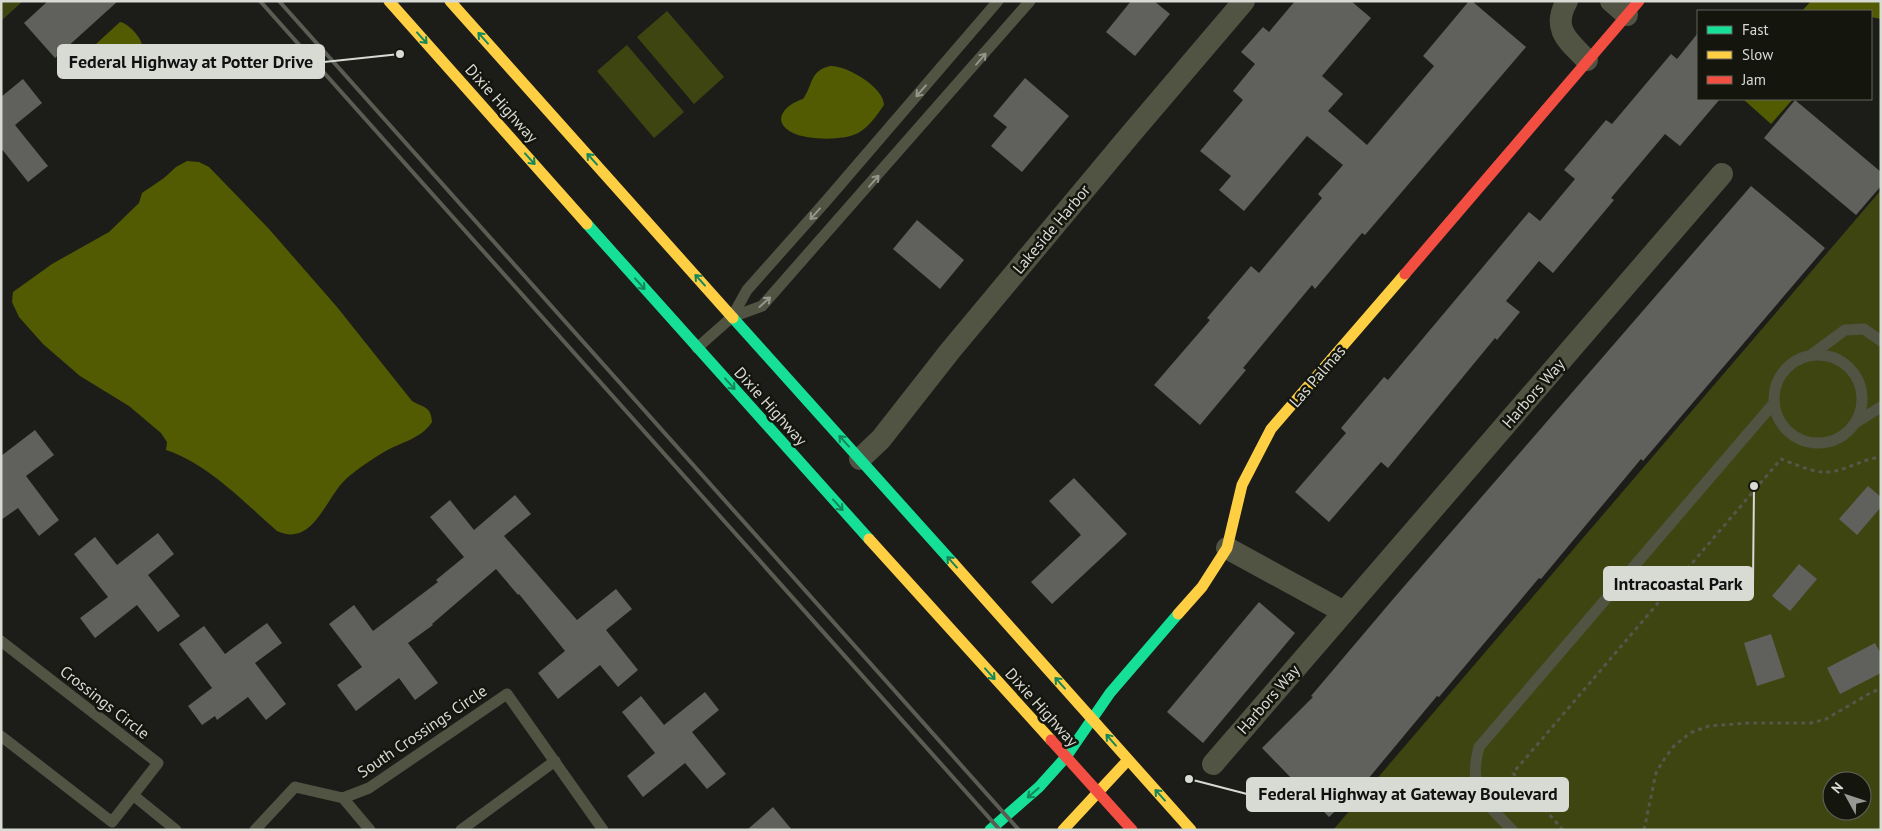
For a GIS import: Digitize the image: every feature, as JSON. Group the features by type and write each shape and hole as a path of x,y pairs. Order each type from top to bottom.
{"main road":[{"name":"Dixie Highway","path":"390,1 697,348 1132,830"},
{"name":"Dixie Highway","path":"450,1 1191,830"},
{"name":"Las Palmas","path":"990,830 1039,787 1066,757 1110,693 1202,587 1227,548 1242,485 1271,429 1587,60 1625,6"},
{"path":"1063,830 1128,760"}],"street":[{"name":"Lakeside Harbor","path":"860,459 881,439 950,351 1111,157 1244,1"},
{"path":"1567,1 1561,11 1559,23 1571,44 1587,60"},
{"name":"Harbors Way","path":"1213,764 1722,174"},
{"path":"1227,548 1344,612"}],"lane":[{"path":"697,348 732,317 747,290 998,1"},
{"path":"732,317 762,306 1030,1"},
{"path":"1811,356 1845,330 1864,329 1881,341"},
{"path":"1823,355 1836,358 1855,375 1860,386 1862,399 1860,411 1855,422 1847,432 1825,443 1812,443 1800,440 1789,433 1781,424 1775,412 1775,388 1780,376 1788,366 1799,359 1811,356 1823,355"},
{"path":"1512,830 1482,797 1475,782 1474,764 1479,747 1774,403"},
{"path":"1855,422 1881,407"},
{"name":"Crossings Circle","path":"1,641 158,763 112,822 1,736"},
{"name":"South Crossings Circle","path":"343,798 369,788 507,694 555,761"},
{"path":"461,830 555,761 603,830"},
{"path":"255,830 295,788 343,798 370,830"},
{"path":"133,795 176,830"}],"path":[{"path":"1563,830 1513,773 1671,587 1781,459 1822,472 1843,469 1868,458 1881,457"},
{"path":"1644,830 1649,815 1656,773 1674,746 1690,733 1709,726 1748,723 1811,723 1826,719 1872,692 1881,689"}],"shaded area":[{"path":"1,1 23,1 1,21"},
{"path":"1811,1 1881,1 1881,19 1872,17 1872,10 1803,10"},
{"path":"667,11 724,77 694,104 637,37"},
{"path":"120,22 134,31 140,39 142,46 107,78 102,79 84,60 84,55"},
{"path":"627,45 684,112 654,138 597,71"},
{"path":"830,66 845,69 863,78 878,91 884,105 866,128 852,136 826,139 793,133 782,123 783,113 791,105 803,99 818,71"},
{"path":"1744,100 1792,100 1771,124"},
{"path":"187,161 199,162 209,167 269,229 337,307 412,401 426,408 430,413 432,422 427,428 410,440 379,455 359,468 339,487 318,518 300,533 289,534 277,531 239,496 211,474 181,456 166,450 167,442 161,433 129,406 80,376 43,344 19,317 12,302 13,292 52,264 109,232 139,203 142,193"},
{"path":"1881,190 1881,830 1333,830"}],"building":[{"path":"48,1 118,1 55,58 24,23"},
{"path":"1131,1 1154,1 1170,14 1135,56 1106,32"},
{"path":"1295,1 1351,1 1371,18 1322,76 1343,94 1328,111 1367,145 1434,66 1423,56 1469,1 1472,1 1526,47 1365,235 1362,233 1315,289 1312,285 1243,368 1246,370 1200,425 1154,385 1210,320 1207,318 1251,266 1259,273 1322,198 1318,194 1343,165 1307,136 1244,211 1219,190 1231,176 1200,151 1243,100 1233,91 1255,64 1241,52 1263,27 1269,32"},
{"path":"1697,34 1697,100 1719,100 1680,146 1665,134 1611,198 1614,200 1553,273 1539,261 1506,301 1520,312 1497,340 1495,338 1388,468 1381,462 1329,522 1295,492 1346,433 1341,428 1384,377 1388,380 1529,212 1540,221 1575,179 1564,170 1606,120 1612,124 1671,54 1677,59"},
{"path":"1025,78 1069,116 1022,172 991,146 1007,127 993,116"},
{"path":"23,79 42,103 15,125 48,166 28,182 1,148 1,97"},
{"path":"1795,100 1881,172 1881,186 1856,215 1764,138"},
{"path":"1751,186 1825,248 1643,461 1641,459 1439,697 1437,696 1363,785 1329,817 1262,748 1313,697 1311,696 1394,598"},
{"path":"917,220 964,260 940,289 893,249"},
{"path":"35,430 54,455 26,476 59,520 39,536 18,508 1,520 1,456"},
{"path":"1074,478 1127,534 1052,604 1031,582 1081,535 1049,501"},
{"path":"1868,486 1881,497 1881,507 1857,535 1839,519"},
{"path":"515,495 531,514 504,536 577,620 616,589 632,609 606,630 638,670 618,687 600,665 558,699 538,673 565,651 519,594 496,569 433,625 408,643 438,683 415,700 399,678 356,711 337,685 362,667 329,624 354,605 373,631 438,582 436,580 464,557 430,517 450,500 474,530"},
{"path":"158,533 174,554 148,575 180,616 158,632 137,605 95,638 80,618 108,597 74,554 95,537 117,565"},
{"path":"1799,564 1817,579 1790,611 1772,596"},
{"path":"1259,602 1295,633 1203,743 1167,712"},
{"path":"267,623 282,643 255,663 286,704 266,720 248,697 217,720 215,716 202,725 188,706 212,688 179,644 204,626 225,654"},
{"path":"1771,634 1785,677 1757,686 1744,643"},
{"path":"1875,643 1881,654 1881,673 1840,694 1827,668"},
{"path":"705,692 719,710 692,732 726,774 707,789 685,763 643,797 627,776 655,753 622,712 641,696 664,725"},
{"path":"773,807 792,830 747,830"}],"railway":[{"path":"260,1 1000,830"},
{"path":"279,1 1019,830"}],"traffic: fast":[{"path":"587,224 869,539"},
{"path":"733,318 953,563"},
{"path":"990,830 1039,787 1066,757 1110,693 1178,614"}],"traffic: slow":[{"path":"389,1 587,224"},
{"path":"450,1 733,318"},
{"path":"1178,614 1202,587 1227,548 1242,485 1271,429 1405,274"},
{"path":"869,539 1051,740"},
{"path":"953,563 1191,830"},
{"path":"1063,830 1128,760"}],"traffic: jam":[{"path":"1405,274 1639,1"},
{"path":"1051,740 1132,830"}],"place":[{"name":"Federal Highway at Potter Drive","path":"400,54"},
{"name":"Intracoastal Park","path":"1754,486"},
{"name":"Federal Highway at Gateway Boulevard","path":"1189,779"}]}
